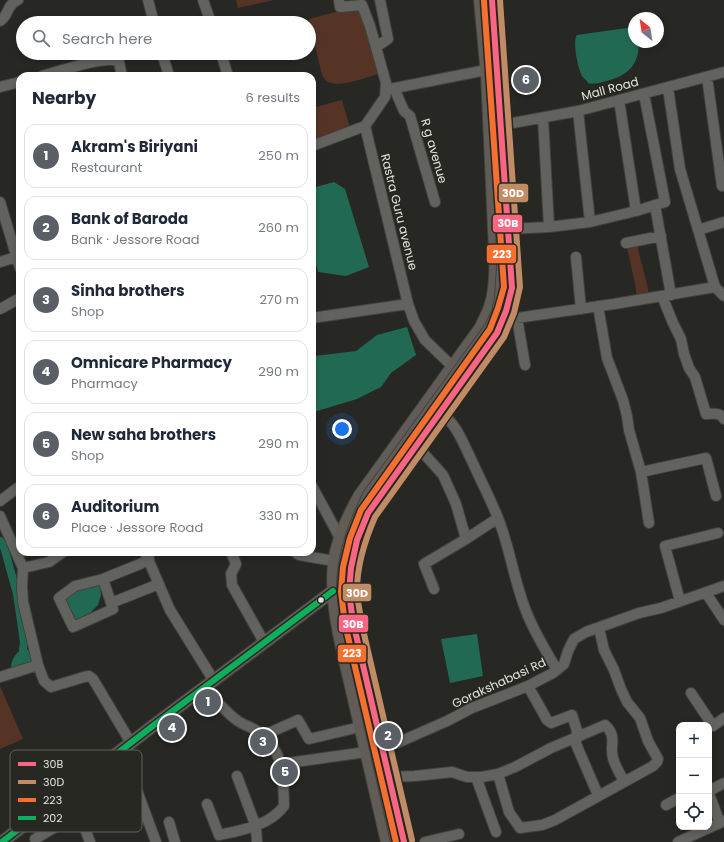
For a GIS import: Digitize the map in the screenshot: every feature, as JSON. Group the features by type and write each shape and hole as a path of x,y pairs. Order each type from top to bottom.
{"main road":[{"path":"387,842 340,637 333,591 334,561 340,538 349,514 360,495 481,327 490,307 494,292 496,267 486,70 480,0"},
{"path":"397,842 345,613 343,586 344,570 348,546 356,523 369,495 491,327 498,312 503,283 502,224 487,0"},
{"path":"404,842 353,622 349,588 352,559 355,543 368,513 497,333 504,320 510,302 512,288 502,125 492,0"},
{"path":"122,750 333,591 349,588"},
{"path":"2,842 15,832"}],"street":[{"path":"0,22 3,20 11,4 18,0"},
{"path":"148,0 152,16"},
{"path":"203,0 209,16"},
{"path":"339,0 340,7 362,5 370,26 386,83 390,88"},
{"path":"376,47 388,39 380,0"},
{"path":"66,72 100,61 115,60 119,62 121,72"},
{"path":"164,60 168,72"},
{"path":"223,60 227,72"},
{"path":"390,88 486,70"},
{"name":"Mall Road","path":"502,125 578,111 724,72"},
{"path":"707,77 722,186"},
{"path":"0,87 16,83"},
{"path":"316,144 365,126 385,98 390,88"},
{"name":"R g avenue","path":"390,88 404,111 410,116 435,202"},
{"path":"668,88 680,169 715,288 724,296"},
{"path":"508,229 549,227 590,222 636,211 665,202 644,94"},
{"path":"619,100 636,211"},
{"path":"578,111 590,222"},
{"path":"543,118 549,227"},
{"name":"Rastra Guru avenue","path":"365,126 408,304 414,321 425,340 452,366"},
{"path":"0,202 4,230 16,257 0,262"},
{"path":"655,205 661,236 667,295 673,323 681,339 689,368 695,377 706,414 719,414 722,415 724,420"},
{"path":"698,230 724,222"},
{"path":"631,242 661,236"},
{"path":"576,256 581,309"},
{"path":"486,316 504,320 715,288"},
{"path":"0,309 16,300"},
{"path":"316,317 408,304"},
{"path":"598,306 608,358 623,400 629,430 641,472 649,523"},
{"path":"517,318 525,365"},
{"path":"439,412 446,416 452,423 462,439 498,518 520,597 526,612 557,670"},
{"path":"416,445 443,475 456,504 466,539"},
{"path":"641,472 706,458 716,496"},
{"path":"0,501 16,489"},
{"path":"316,493 340,538 355,543"},
{"path":"0,516 16,552"},
{"path":"434,588 424,564 498,518"},
{"path":"680,602 665,546 718,533"},
{"path":"18,556 23,568 23,602 38,665 44,682 51,687 89,676 93,679 128,750"},
{"path":"23,568 49,562 57,556"},
{"path":"103,579 113,609 73,627 59,598 75,586 103,579 140,564 146,556"},
{"path":"147,556 170,610 210,684 227,711 238,721 256,731 272,744 281,764 284,806 280,811 256,827 219,835 207,804"},
{"path":"233,556 236,564 231,574 232,585 264,642"},
{"path":"305,556 334,561"},
{"path":"111,603 160,584"},
{"name":"Gorakshabasi Rd","path":"281,764 366,752 397,743 447,721 472,708 528,686 557,670 564,664 574,639 586,632 639,613 680,602 724,586"},
{"path":"706,593 724,620"},
{"path":"498,774 508,812 520,828 542,826 555,820 657,762 658,760 648,741 640,718 627,702 604,650 599,628"},
{"path":"0,677 38,665"},
{"path":"528,686 547,720 551,723 572,715 578,735 576,744 598,795"},
{"path":"691,693 713,726 724,718"},
{"path":"262,736 298,720 309,739 360,727"},
{"path":"389,777 452,772 467,777 498,774 515,767 551,748 605,726 611,733 614,740 612,749 613,758 624,781"},
{"path":"237,776 256,827 257,842"},
{"path":"476,777 496,832"},
{"path":"712,789 724,783"},
{"path":"142,796 156,842"},
{"path":"666,805 676,800"},
{"path":"678,842 698,838 722,822 712,800"},
{"path":"169,822 175,842"},
{"path":"36,840 49,832"},
{"path":"86,832 90,842"},
{"path":"426,842 458,834"}],"shaded area":[{"path":"236,0 274,0 238,8"},
{"path":"358,6 382,73 343,84 329,83 325,80 322,75 316,49 316,17"},
{"path":"628,28 628,48 638,48 637,57 631,68 626,73 614,79 597,84 588,83 582,76 577,62 575,43 577,35"},
{"path":"342,100 351,131 316,144 316,107"},
{"path":"334,182 345,189 369,267 346,276 318,272 316,264 316,187"},
{"path":"636,241 648,288 648,294 637,297 626,243"},
{"path":"407,327 416,355 391,373 381,387 357,399 316,410 316,356 356,351 377,335"},
{"path":"100,585 101,595 98,605 78,625 61,598 67,593"},
{"path":"477,634 483,676 450,683 441,639"},
{"path":"26,648 31,653 33,659 30,663 11,668 15,655"},
{"path":"0,686 23,739 0,749"}],"waterway":[{"path":"0,541 4,547 17,594 24,642 23,649"}],"transit line":[{"name":"30B","path":"404,842 353,622 349,592 351,568 357,540 368,513 497,333 506,311 512,288 492,0"},
{"name":"30D","path":"412,840 361,621 357,594 357,580 362,552 375,517 504,337 514,313 520,287 500,0"},
{"name":"223","path":"396,842 345,624 341,592 343,567 350,538 361,510 490,329 504,287 484,1"},
{"name":"202","path":"122,750 333,591"},
{"name":"202","path":"2,842 15,832"}],"place":[{"name":"Auditorium","path":"526,80"},
{"name":"Akram's Biriyani","path":"208,702"},
{"name":"Omnicare Pharmacy","path":"172,728"},
{"name":"Bank of Baroda","path":"388,736"},
{"name":"Sinha brothers","path":"263,742"},
{"name":"New saha brothers","path":"285,772"}]}
